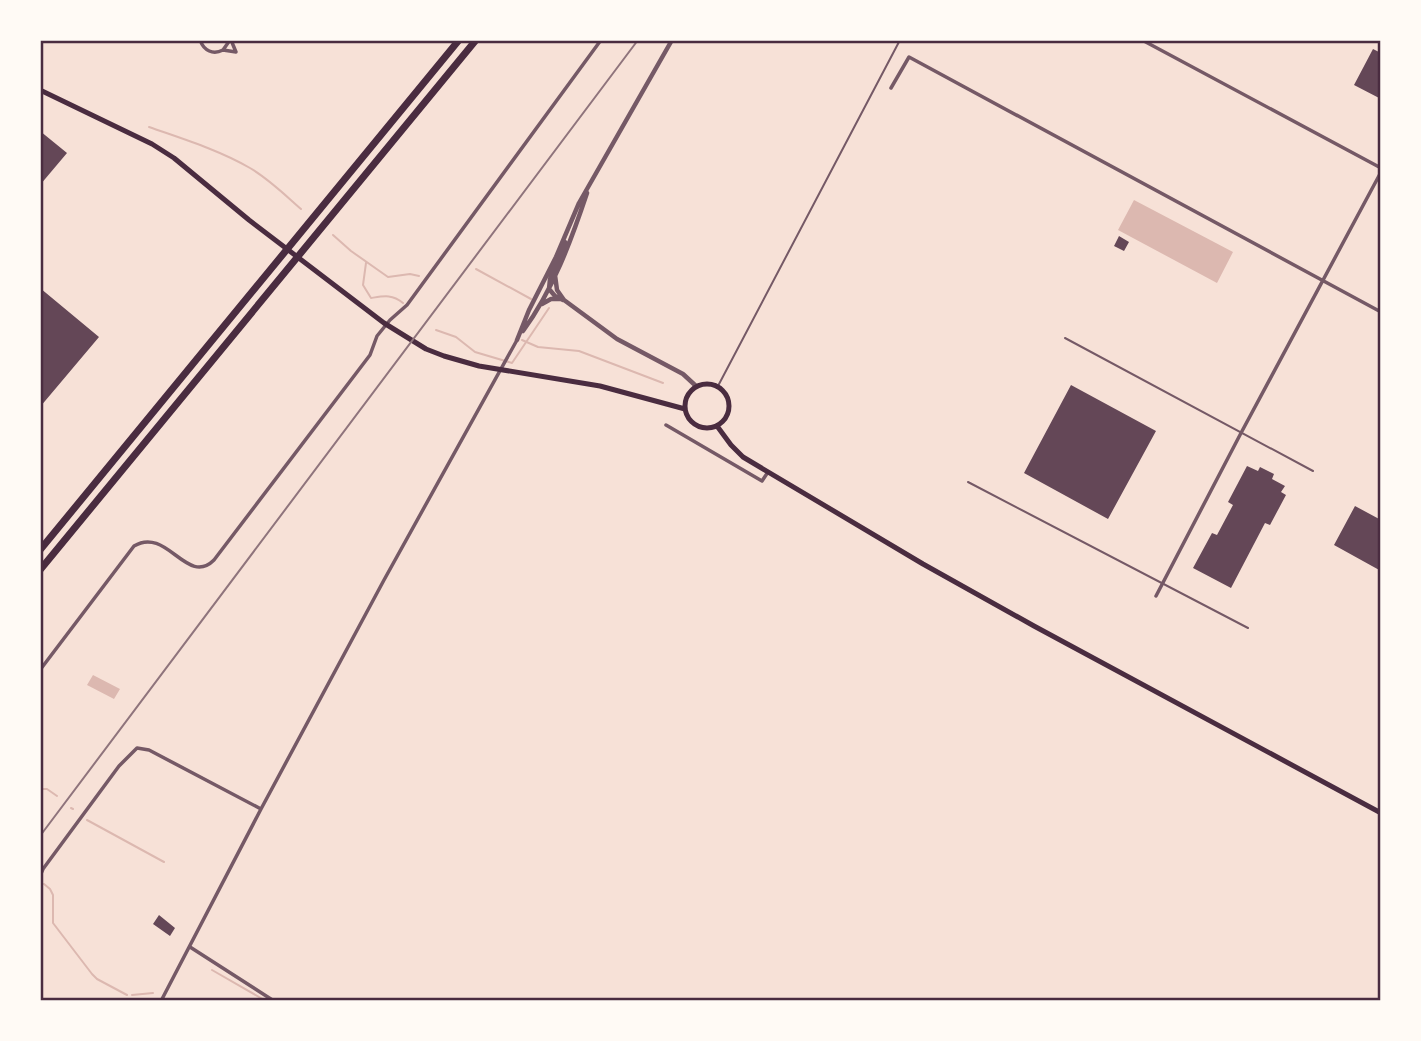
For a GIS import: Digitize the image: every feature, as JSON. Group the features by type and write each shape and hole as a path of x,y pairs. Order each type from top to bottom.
{"highway":[{"path":"40,550 459,40"},
{"path":"40,570 476,40"}],"main road":[{"path":"40,90 152,144 174,158 249,220 384,323 426,349 480,366 600,386 685,409"},
{"path":"696,386 718,386 725,393 729,409 725,419 717,426 696,426 685,409 687,396 696,386"},
{"path":"717,426 743,457 945,576 1381,813"}],"street":[{"path":"200,40 208,51 236,52 230,40 223,50"},
{"path":"40,670 134,546 141,541 160,544 192,567 209,565 214,560 370,355 376,336 407,305 601,40"},
{"path":"517,340 579,203 672,40"},
{"path":"1142,40 1381,170 1156,596"},
{"path":"891,88 909,57 1381,312"},
{"path":"161,1001 261,809 503,364 550,289 590,186"},
{"path":"568,230 550,279 550,289 555,296 617,339 683,374 696,386"},
{"path":"555,275 557,290 564,300"},
{"path":"538,294 550,289 557,290"},
{"path":"541,304 551,299 564,300"},
{"path":"667,425 762,481 768,472"},
{"path":"40,876 112,777 137,748 149,750 261,809"},
{"path":"190,947 274,1001"}],"lane":[{"path":"718,386 900,40"},
{"path":"1065,338 1313,471"},
{"path":"968,482 1248,628"}],"shaded area":[{"path":"1134,200 1233,252 1217,283 1118,230"},
{"path":"93,675 120,689 114,699 87,685"}],"building":[{"path":"1373,49 1381,53 1381,99 1354,85"},
{"path":"40,131 67,153 40,185"},
{"path":"1119,236 1129,242 1124,251 1114,246"},
{"path":"40,288 99,337 40,407"},
{"path":"1071,385 1156,431 1108,519 1024,473"},
{"path":"1247,466 1258,471 1260,467 1274,474 1272,479 1285,486 1281,492 1286,495 1270,525 1265,523 1231,588 1193,568 1212,533 1217,535 1233,505 1228,502"},
{"path":"1355,506 1381,520 1381,571 1334,545"},
{"path":"159,915 175,928 170,936 153,924"}],"waterway":[{"path":"149,127 201,145 250,168 277,187 301,209"},
{"path":"333,235 388,277 410,274 419,276"},
{"path":"366,263 363,285 371,298 391,297 403,303"},
{"path":"476,269 531,299"},
{"path":"436,330 456,337 475,352 512,363 549,308"},
{"path":"522,340 538,347 579,351 663,383"},
{"path":"40,789 47,789 57,796"},
{"path":"87,820 164,862"},
{"path":"44,884 53,895 53,923 97,979 127,995"},
{"path":"212,970 266,1001"},
{"path":"132,995 153,993"}],"railway":[{"path":"40,836 638,40"}]}
